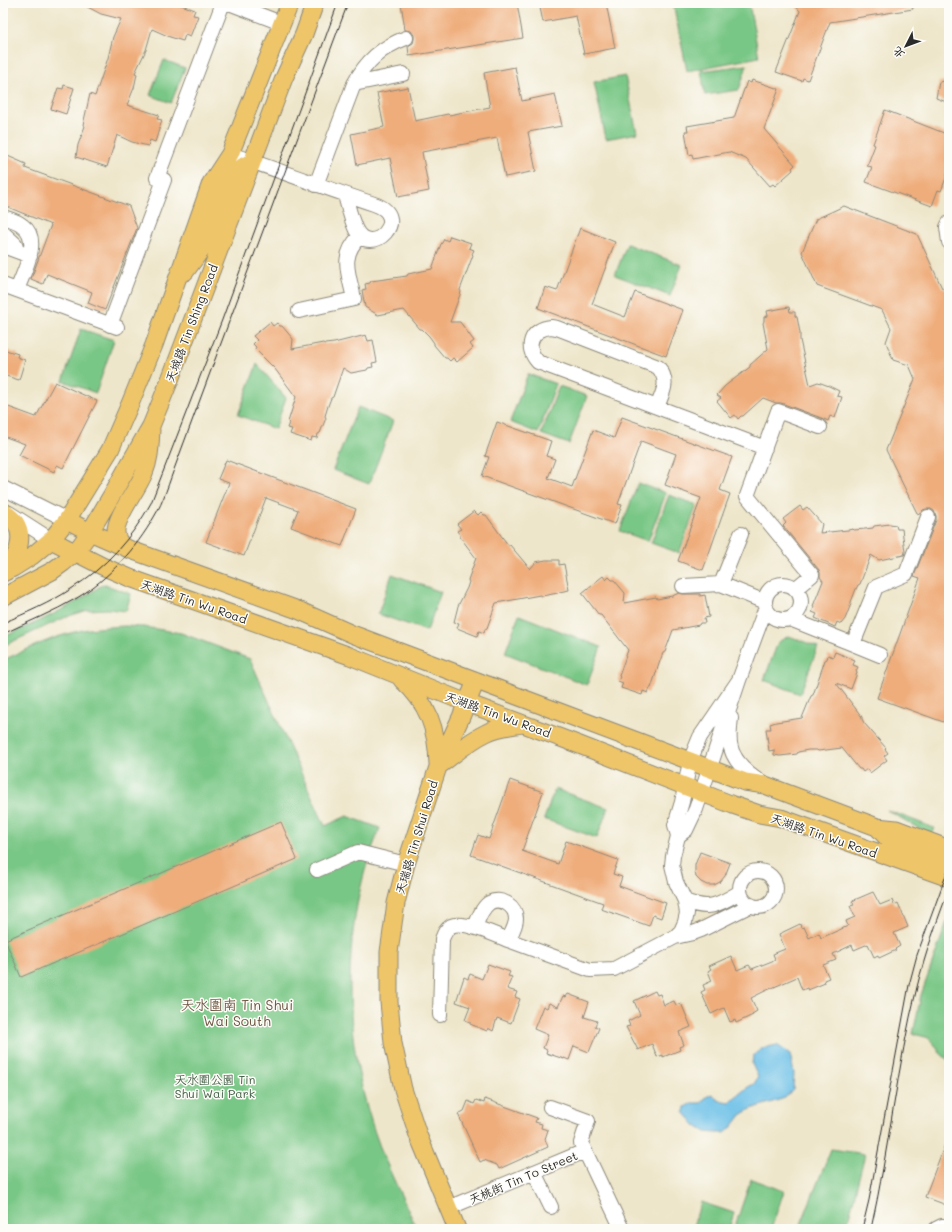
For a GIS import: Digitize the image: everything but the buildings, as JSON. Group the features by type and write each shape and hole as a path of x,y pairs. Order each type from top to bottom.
{"main road":[{"path":"3,573 32,556 51,540 67,520 110,450 120,430 154,345 211,183 230,154 290,3"},
{"name":"天城路 Tin Shing Road","path":"3,597 52,571 75,553 90,532 120,483 151,426 258,163 284,78 304,34 315,3"},
{"path":"173,288 200,250 227,181 234,173 244,166 258,163"},
{"path":"122,546 118,541 116,526 144,475 150,458 151,426"},
{"path":"3,511 15,523 18,530 20,544 16,556 11,564 3,569"},
{"name":"天湖路 Tin Wu Road","path":"67,520 90,532 155,559 298,610 352,634 690,762 746,782 765,785 877,827 896,829 949,849"},
{"name":"天湖路 Tin Wu Road","path":"51,540 111,571 350,656 467,703 701,793 759,814 781,818 949,878"},
{"path":"396,674 418,697 430,718 438,747 438,766"},
{"name":"天瑞路 Tin Shui Road","path":"458,1229 418,1135 403,1089 393,1044 388,1002 389,952 396,903 406,864 438,766 476,681"},
{"path":"438,766 487,732 508,726 524,724"},
{"path":"877,827 891,842 949,864"}],"street":[{"path":"3,285 114,326 164,180 157,178 223,3"},
{"path":"229,3 281,23"},
{"path":"316,185 354,84 364,68 377,53 391,44 406,38"},
{"path":"354,84 403,74"},
{"path":"230,154 380,206 389,216 390,223 384,235 373,240 360,236 356,231 345,195"},
{"path":"3,217 23,226 29,232 32,242 24,254 17,290"},
{"path":"949,223 947,227 949,242"},
{"path":"3,233 24,254"},
{"path":"298,311 354,299 346,263 352,247 360,236"},
{"path":"3,246 24,254"},
{"path":"657,408 665,384 665,378 658,368 556,328 544,328 535,334 530,346 531,352 538,362 657,408 765,448"},
{"path":"795,589 812,575 747,496 778,411 820,427"},
{"path":"3,488 67,520"},
{"path":"3,511 51,540"},
{"path":"853,644 876,587 906,574 928,517"},
{"path":"721,584 741,534"},
{"path":"678,836 686,830 696,809 732,700 766,605 766,596 769,591 779,585 791,586 799,594 801,600 799,611 795,616 784,620 773,617 769,613 766,605 721,584 683,586"},
{"path":"790,619 880,655"},
{"path":"675,937 685,922 687,913 685,901 676,882 672,866 678,836 675,825 682,802 690,762 700,737 739,680"},
{"path":"732,700 730,743 733,754 746,771 765,785"},
{"path":"317,870 358,852 406,864"},
{"path":"755,871 766,873 771,877 776,888 773,899 768,904 763,906 751,906 746,902 740,892 742,881 750,873 755,871"},
{"path":"685,901 704,907 714,906 740,892"},
{"path":"475,927 482,911 489,904 497,901 506,903 516,914 516,921 508,940"},
{"path":"440,1015 442,939 444,934 452,926 458,925 475,927 590,970 614,969 675,937 701,930 751,906"},
{"path":"550,1107 588,1121 581,1143 585,1151"},
{"name":"天桃街 Tin To Street","path":"448,1208 585,1151 622,1229"},
{"path":"534,1172 551,1207"},
{"path":"936,1229 942,1226 949,1226"}],"green space":[{"path":"673,3 749,3 759,57 687,71"},
{"path":"164,60 185,68 171,103 150,95"},
{"path":"747,65 739,90 705,95 701,71"},
{"path":"625,76 637,133 606,139 594,82"},
{"path":"627,244 682,265 670,296 615,275"},
{"path":"81,329 114,340 96,393 63,381"},
{"path":"257,364 286,398 275,429 238,415"},
{"path":"528,374 556,384 538,433 510,422"},
{"path":"559,386 587,396 569,444 541,434"},
{"path":"358,407 393,421 369,484 333,470"},
{"path":"638,483 666,493 648,541 620,531"},
{"path":"669,495 697,505 679,553 651,543"},
{"path":"392,574 441,592 427,631 378,614"},
{"path":"103,584 131,594 126,611 108,609 88,610 66,617 3,646 3,637 67,607"},
{"path":"519,615 601,647 587,685 505,653"},
{"name":"天水圍公園 Tin Shui Wai Park","path":"125,626 144,627 181,633 250,659 325,826 347,816 380,828 364,874 357,904 350,965 352,1027 362,1087 374,1131 391,1174 417,1229 3,1229 3,660 59,636 81,630"},
{"path":"789,636 818,647 800,694 764,680 778,642"},
{"path":"555,789 608,808 597,838 544,819"},
{"path":"887,810 934,828 932,833 918,828"},
{"path":"949,916 949,1061 940,1053 930,1038 913,1034 921,995"},
{"path":"831,1149 865,1154 846,1229 799,1229"},
{"path":"751,1179 784,1191 771,1229 734,1229"},
{"path":"701,1202 734,1213 729,1229 692,1229"}],"water":[{"path":"777,1045 790,1054 794,1073 793,1090 785,1098 751,1109 741,1115 732,1127 725,1133 706,1132 696,1126 684,1112 685,1107 692,1103 701,1103 706,1097 712,1094 718,1100 729,1102 754,1084 758,1077 752,1064 753,1056 763,1048"}],"tram line":[{"path":"3,623 55,599 95,572 117,551 144,516 151,503 222,320 338,3"},
{"path":"3,634 68,603 100,582 130,552 158,511 348,3"},
{"path":"862,1229 869,1200 909,985 917,955 949,867"},
{"path":"871,1229 910,1017 924,962 949,889"}],"district":[{"name":"天水圍南 Tin Shui Wai South","path":"237,1012"}]}
